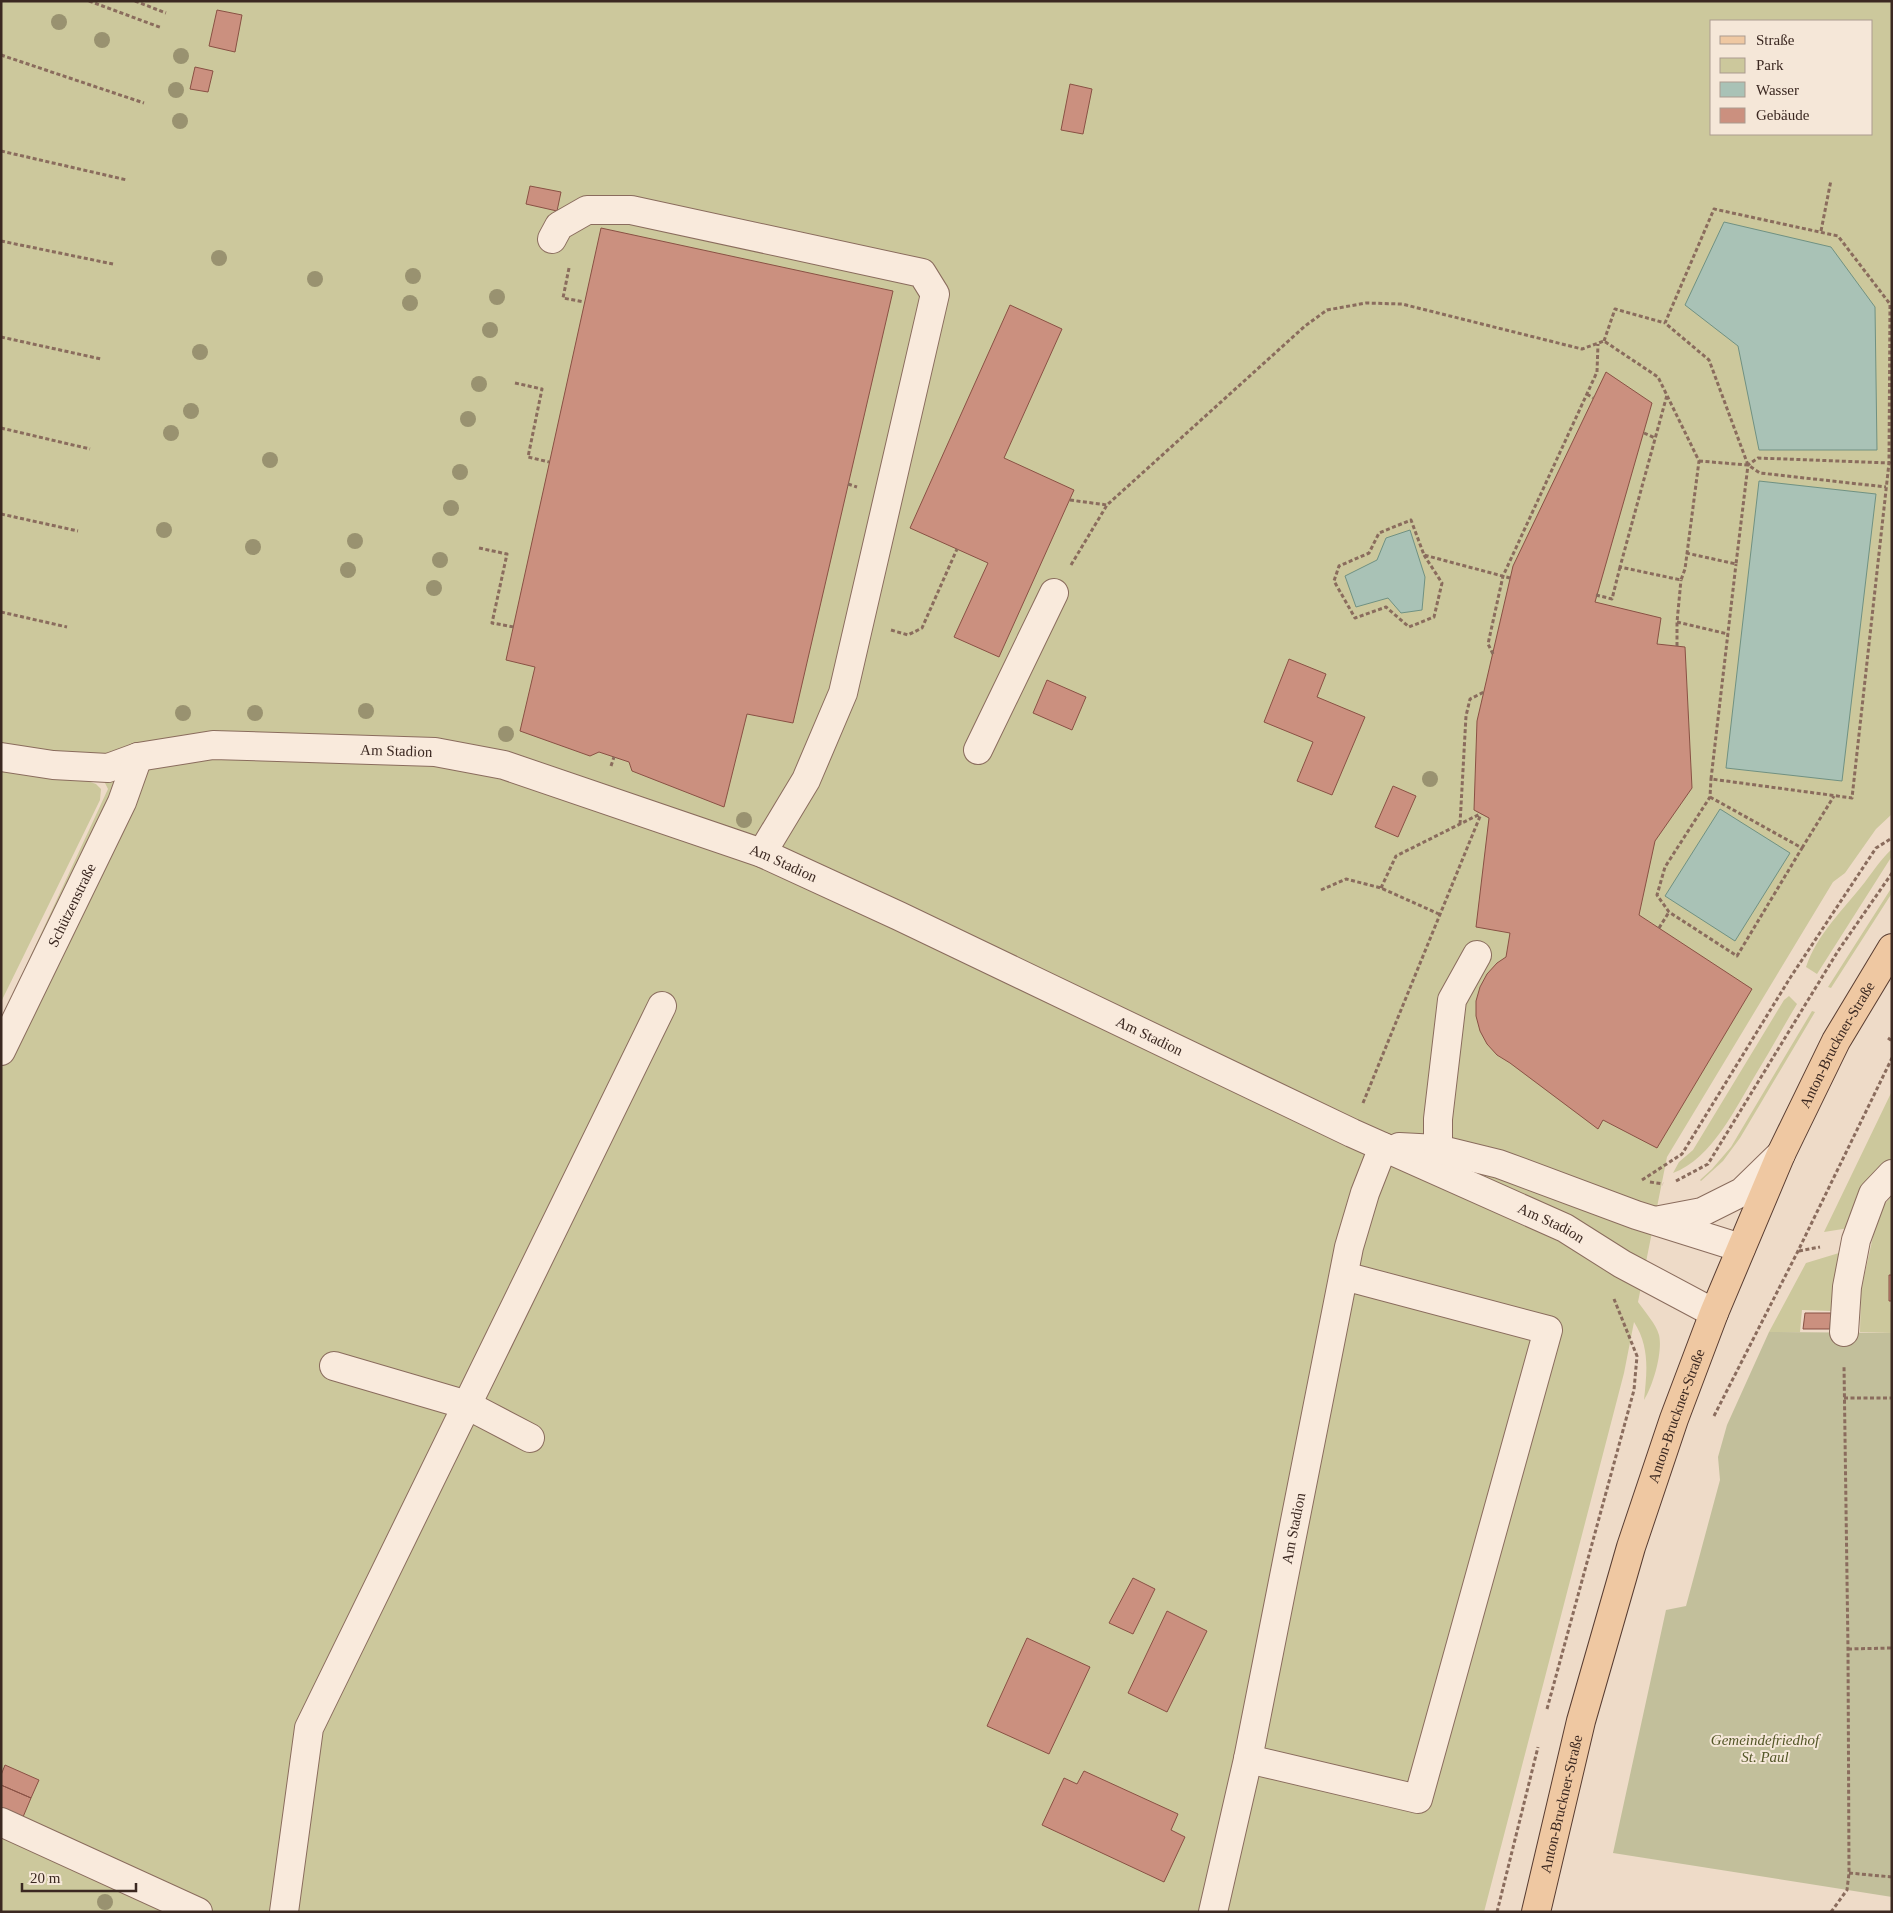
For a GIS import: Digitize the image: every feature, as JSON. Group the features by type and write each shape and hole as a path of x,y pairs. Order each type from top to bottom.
{"main road":[{"name":"Anton-Bruckner-Straße","path":"1536,1912 1581,1721 1631,1547 1674,1418 1714,1313 1781,1154 1836,1041 1892,948"}],"street":[{"path":"552,240 559,226 587,210 631,210 922,273 935,294 843,693 810,772 762,852"},
{"path":"978,750 1054,593"},
{"name":"Am Stadion","path":"1,757 53,765 108,768 138,757 213,745 435,752 504,765 762,852 1352,1133 1565,1228 1622,1264 1714,1313"},
{"name":"Schützenstraße","path":"1,1050 122,802 138,757"},
{"path":"1438,1149 1438,1119 1452,1000 1477,956"},
{"path":"284,1912 309,1728 662,1006"},
{"name":"Am Stadion","path":"1383,1147 1438,1149 1499,1164 1656,1221 1741,1248"},
{"name":"Am Stadion","path":"1213,1912 1248,1759 1349,1247 1365,1193 1383,1147"},
{"path":"1656,1221 1702,1212 1742,1192 1781,1154"},
{"path":"1844,1332 1847,1287 1856,1240 1873,1194 1892,1174"},
{"path":"1248,1759 1418,1799 1548,1330 1344,1276"},
{"path":"334,1366 467,1405 530,1438"},
{"path":"1,1822 198,1912"}],"path":[{"path":"88,1 162,28"},
{"path":"135,1 166,13"},
{"path":"1,55 144,103"},
{"path":"1,151 128,180"},
{"path":"1821,231 1831,180"},
{"path":"1665,323 1714,209 1838,236 1890,304 1890,464 1852,798 1711,779"},
{"path":"1,241 114,264"},
{"path":"563,298 584,302"},
{"path":"1054,593 1107,505 1305,326 1327,310 1366,303 1402,304 1582,349 1604,341 1615,309 1665,323 1709,360 1748,465 1710,797 1665,867 1657,895 1669,912 1737,956 1834,796"},
{"path":"1,336 100,359"},
{"path":"1604,341 1658,378 1699,461 1685,569 1681,580 1677,646"},
{"path":"1493,654 1488,644 1503,576 1588,394 1597,372 1598,344"},
{"path":"515,383 542,389 528,457 549,462"},
{"path":"1588,394 1593,398"},
{"path":"1596,595 1612,599 1666,395"},
{"path":"1,428 90,449"},
{"path":"1644,433 1655,438"},
{"path":"1748,465 1758,458 1890,464"},
{"path":"1699,461 1748,465 1760,473 1886,487"},
{"path":"1070,500 1107,505"},
{"path":"1,514 78,531"},
{"path":"1411,520 1424,555 1442,583 1434,617 1409,626 1386,608 1355,618 1334,581 1339,566 1369,552 1379,533 1411,520"},
{"path":"479,548 506,554 492,623 514,627"},
{"path":"859,622 908,635 922,628 957,549"},
{"path":"1686,553 1736,564"},
{"path":"1424,555 1510,578"},
{"path":"1620,567 1681,580"},
{"path":"1,612 67,627"},
{"path":"1677,622 1728,634"},
{"path":"1460,824 1466,716 1470,699 1484,692"},
{"path":"610,769 614,758"},
{"path":"1710,797 1802,848"},
{"path":"1352,1133 1481,814 1396,856 1381,888"},
{"path":"1892,838 1876,848 1790,978 1682,1154 1642,1181 1670,1184 1708,1164 1838,951 1892,873"},
{"path":"1321,890 1346,879 1381,888 1440,914"},
{"path":"1659,928 1669,912"},
{"path":"1888,1038 1892,1041"},
{"path":"1711,1422 1798,1251 1892,1058"},
{"path":"1545,1718 1556,1670 1634,1390 1636,1356 1612,1293"},
{"path":"1831,1912 1847,1890 1849,1873 1844,1332"},
{"path":"1844,1398 1892,1398"},
{"path":"1848,1649 1892,1648"},
{"path":"1497,1912 1538,1746"},
{"path":"1849,1873 1892,1877"}],"green space":[{"path":"1,1 1892,1 1892,814 1876,829 1845,873 1833,882 1667,1157 1638,1302 1658,1331 1660,1350 1656,1369 1644,1400 1645,1350 1634,1322 1624,1373 1484,1912 1,1912 1,1020 108,789 103,779 1,749"},
{"path":"1,771 85,780 96,784 101,789 100,800 1,1002"},
{"path":"1892,849 1892,856 1817,974 1806,967 1817,944 1832,922"},
{"path":"1892,887 1892,893 1831,988 1828,987"},
{"path":"1789,996 1797,1004 1722,1131 1700,1156 1687,1166 1673,1173 1679,1162 1693,1150 1784,1000"},
{"path":"1812,1011 1815,1012 1740,1138 1723,1161 1701,1181 1731,1147"},
{"path":"1892,1091 1892,1163 1849,1228 1824,1232"},
{"path":"1892,1196 1892,1275 1889,1275 1892,1333 1860,1332 1861,1290 1879,1210"},
{"path":"1839,1253 1831,1311 1802,1310 1800,1332 1769,1332 1806,1263"},
{"name":"Gemeindefriedhof St. Paul","path":"1769,1332 1892,1333 1892,1897 1613,1853 1666,1610 1686,1606 1720,1480 1718,1457 1727,1425"}],"water":[{"path":"1724,222 1831,247 1875,307 1877,450 1759,450 1738,346 1685,305"},
{"path":"1759,481 1876,494 1842,781 1726,768"},
{"path":"1410,530 1425,577 1422,610 1401,613 1388,598 1356,607 1345,576 1377,560 1386,538"},
{"path":"1720,809 1790,853 1735,941 1665,896"}],"building":[{"path":"217,10 242,15 235,52 209,46"},
{"path":"195,67 213,71 208,92 190,89"},
{"path":"1070,84 1092,89 1083,134 1061,130"},
{"path":"530,186 561,192 557,211 526,204"},
{"path":"601,228 893,291 793,723 747,714 724,807 632,771 629,762 599,752 590,756 520,731 535,667 506,660"},
{"path":"1010,305 1062,329 1004,458 1074,490 999,657 954,637 988,563 910,528"},
{"path":"1606,372 1652,403 1595,602 1661,618 1657,644 1685,647 1692,788 1655,841 1639,915 1752,989 1657,1148 1603,1120 1598,1129 1497,1055 1487,1044 1480,1031 1476,1016 1476,1001 1480,987 1487,974 1497,963 1506,957 1510,933 1476,927 1489,818 1474,810 1477,721 1513,566"},
{"path":"1289,659 1326,674 1317,697 1365,717 1332,795 1297,781 1313,742 1264,722"},
{"path":"1047,680 1086,697 1072,730 1033,713"},
{"path":"1393,786 1416,796 1398,837 1375,827"},
{"path":"1889,1275 1892,1275 1892,1301 1889,1301"},
{"path":"1805,1313 1831,1313 1830,1329 1803,1329"},
{"path":"1133,1578 1155,1589 1133,1634 1109,1623"},
{"path":"1167,1611 1207,1631 1167,1712 1128,1693"},
{"path":"1027,1638 1090,1667 1049,1754 987,1726"},
{"path":"5,1765 39,1780 31,1798 1,1785 1,1775"},
{"path":"1084,1771 1178,1814 1171,1830 1185,1837 1164,1882 1042,1825 1064,1778 1077,1784"},
{"path":"1,1785 31,1798 23,1817 1,1808"}]}
